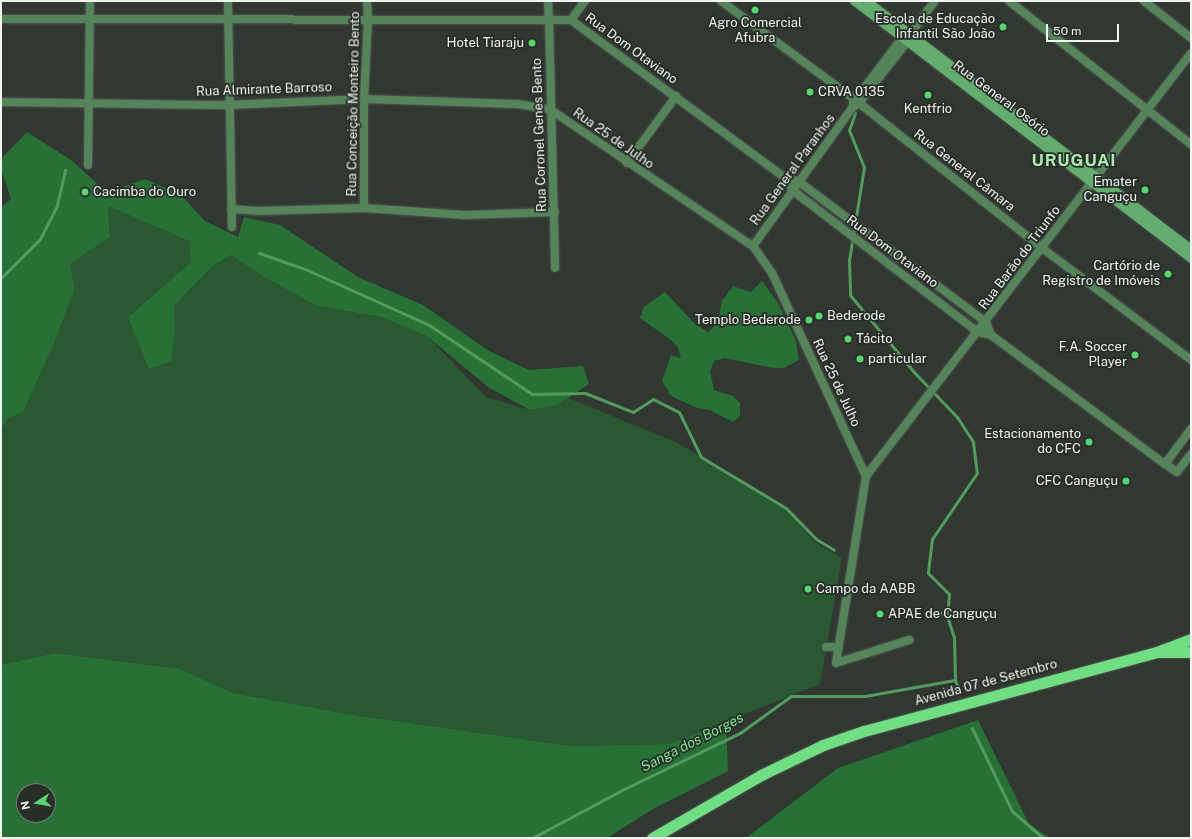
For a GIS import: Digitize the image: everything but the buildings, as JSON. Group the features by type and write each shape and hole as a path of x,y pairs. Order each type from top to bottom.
{"highway":[{"name":"Avenida 07 de Setembro","path":"652,838 761,775 823,745 871,729 1157,652 1191,639"},
{"name":"Avenida 07 de Setembro","path":"1157,652 1191,652"}],"main road":[{"name":"Rua General Osório","path":"854,1 907,37 1094,180 1191,259"},
{"name":"Rua General Osório","path":"867,1 907,37"},
{"name":"Rua General Osório","path":"1094,180 1191,249"}],"street":[{"path":"88,165 90,102 90,1"},
{"path":"228,1 228,105 232,227"},
{"name":"Rua Conceição Monteiro Bento","path":"364,208 364,99 368,1"},
{"name":"Rua Coronel Genes Bento","path":"548,1 555,212 555,268"},
{"path":"571,20 585,1"},
{"name":"Rua General Câmara","path":"721,1 1042,248 1191,360"},
{"name":"Rua General Paranhos","path":"753,246 798,181 855,104 935,1"},
{"path":"1009,1 1191,144"},
{"path":"1144,1 1191,38"},
{"name":"Rua Dom Otaviano","path":"1,19 368,21 549,18 571,20 787,179 798,181 986,322"},
{"name":"Rua Barão do Triunfo","path":"866,476 986,322 1191,53"},
{"path":"627,163 676,96"},
{"name":"Rua Almirante Barroso","path":"1,102 228,105 364,99 518,104 551,110"},
{"name":"Rua 25 de Julho","path":"551,110 627,163 753,246 772,273 866,476"},
{"name":"Rua Dom Otaviano","path":"787,179 792,190 978,332 991,335 1165,464 1177,472 1191,454"},
{"path":"231,209 258,212 364,208 465,215 555,212"},
{"path":"840,227 847,218"},
{"path":"896,270 904,261"},
{"path":"986,322 991,335"},
{"path":"1165,464 1191,429"},
{"path":"866,476 835,661 838,663 909,640"},
{"path":"826,647 838,647"}],"green space":[{"path":"27,132 71,160 102,188 116,189 145,179 180,194 205,221 238,237 244,217 280,225 358,277 423,305 489,351 529,370 583,366 589,384 557,405 530,410 488,387 428,337 381,317 317,306 264,277 231,255 213,266 174,306 175,328 171,361 149,369 128,317 191,262 189,241 108,206 110,237 70,264 75,289 52,348 23,412 9,418 1,429 1,207 11,199 1,169 1,159"},
{"path":"108,206 189,241 191,262 128,317 175,328 174,306 213,266 231,255 264,277 317,306 381,317 428,337 486,397 530,410 557,405 568,398 676,442 786,508 815,543 842,558 820,684 669,744 571,746 347,714 233,693 180,669 55,653 1,665 1,429 9,418 23,412 52,348 75,289 70,264 110,237"},
{"path":"762,281 778,303 796,341 799,360 784,368 773,368 725,358 714,361 710,371 714,390 733,396 740,403 740,416 733,422 710,410 697,408 671,396 662,381 671,355 681,358 678,348 671,340 640,318 644,307 665,292 695,324 708,332 718,322 722,301 733,286 751,292"},
{"path":"55,653 180,669 233,693 347,714 571,746 669,744 726,722 728,771 653,809 607,838 1,838 1,665"},
{"path":"978,720 1029,824 1050,838 746,838 838,768"}],"waterway":[{"path":"855,113 849,130 864,167 849,261 850,295 913,371 957,417 973,442 977,473 932,539 928,573 949,594 947,616"},
{"path":"1,278 40,239 57,205 65,170"},
{"path":"259,253 305,269 429,325 532,394 585,393 633,412 653,399 679,412 701,457 786,508 816,539 834,550"},
{"path":"939,612 947,616 954,637 955,680"},
{"name":"Sanga dos Borges","path":"532,838 624,789 740,733 791,696 865,696 955,680 958,687"},
{"name":"Sanga dos Borges","path":"972,728 1012,811 1043,838"}],"place":[{"name":"Agro Comercial Afubra","path":"755,10"},
{"name":"Escola de Educação Infantil São João","path":"1003,27"},
{"name":"Hotel Tiaraju","path":"532,43"},
{"name":"CRVA 0135","path":"810,92"},
{"name":"Kentfrio","path":"928,95"},
{"name":"Emater Canguçu","path":"1145,190"},
{"name":"Cacimba do Ouro","path":"85,192"},
{"name":"Cartório de Registro de Imóveis","path":"1168,274"},
{"name":"Bederode","path":"819,316"},
{"name":"Templo Bederode","path":"809,320"},
{"name":"Tácito","path":"848,339"},
{"name":"F.A. Soccer Player","path":"1135,355"},
{"name":"particular","path":"860,359"},
{"name":"Estacionamento do CFC","path":"1089,442"},
{"name":"CFC Canguçu","path":"1126,481"},
{"name":"Campo da AABB","path":"808,589"},
{"name":"APAE de Canguçu","path":"880,614"}],"district":[{"name":"URUGUAI","path":"1074,161"}]}
